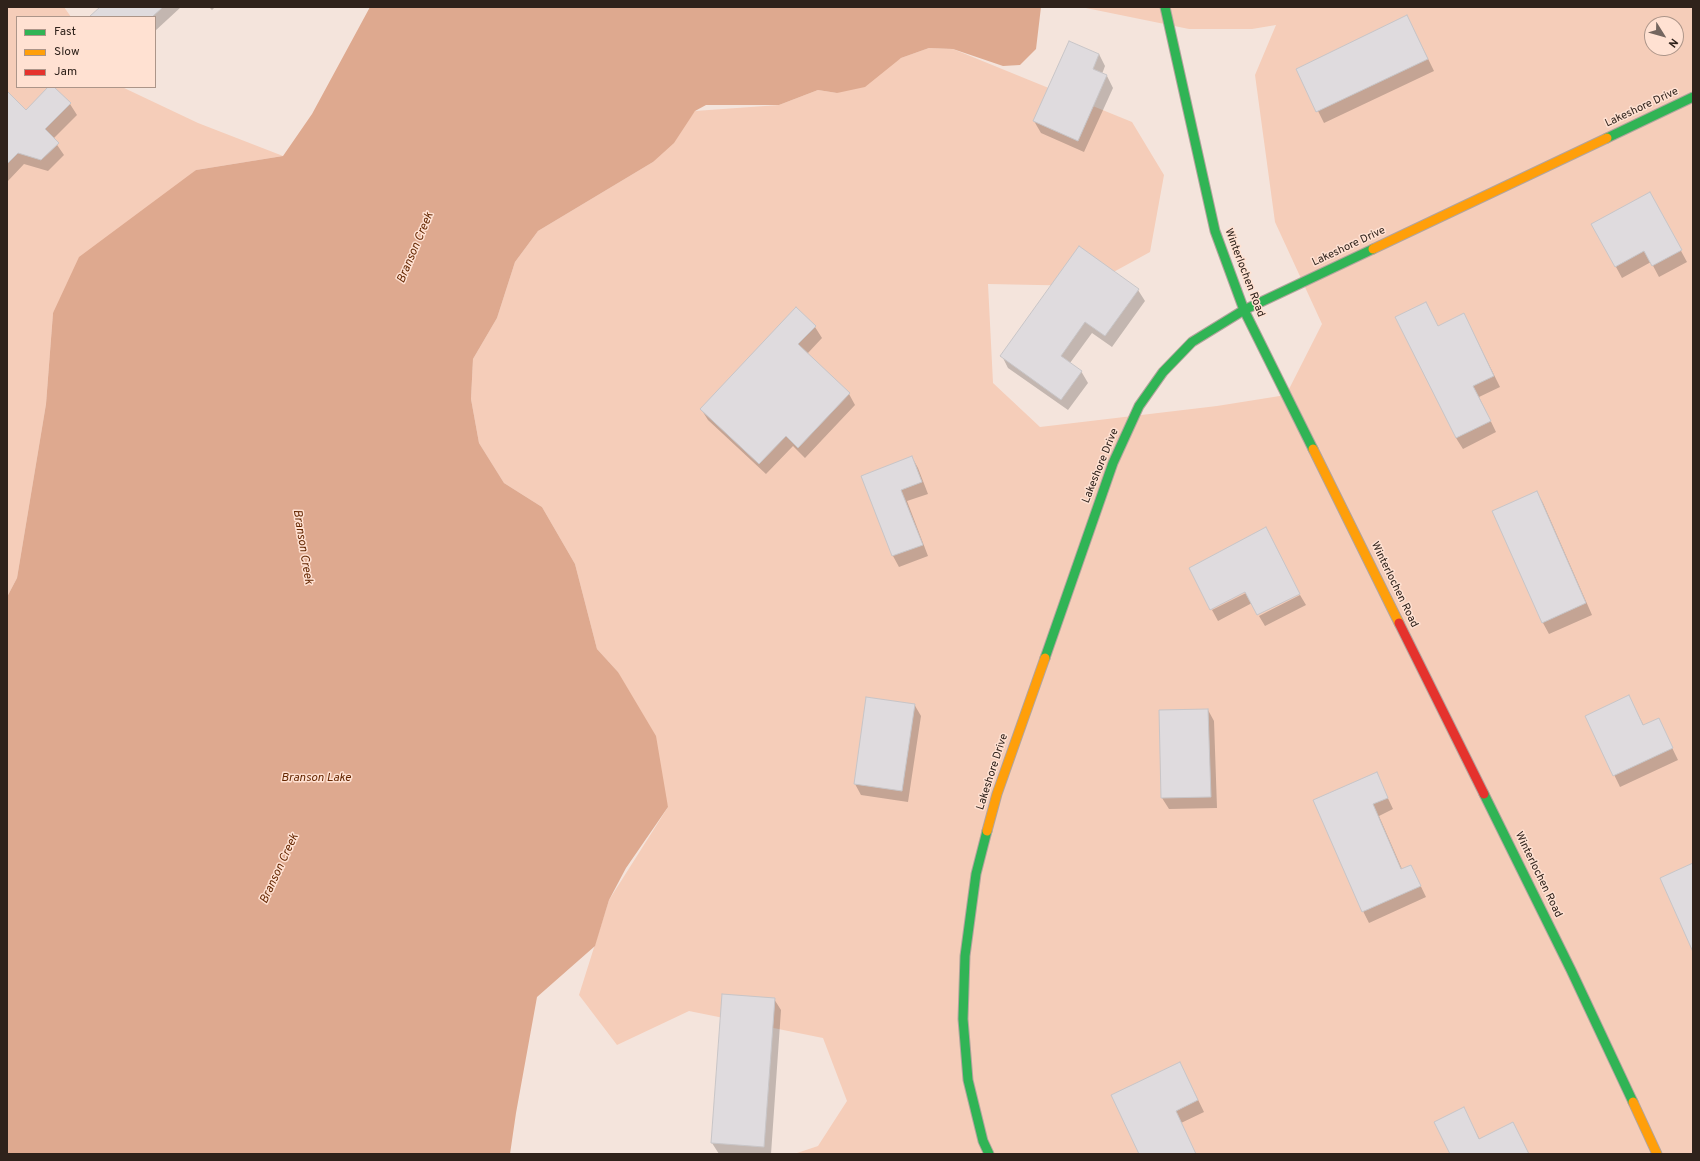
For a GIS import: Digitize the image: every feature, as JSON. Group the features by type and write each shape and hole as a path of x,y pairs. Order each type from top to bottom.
{"street":[{"name":"Winterlochen Road","path":"1165,7 1215,231 1244,310 1571,970 1657,1154"},
{"name":"Lakeshore Drive","path":"989,1154 983,1141 968,1080 963,1019 965,956 976,874 997,794 1114,463 1139,406 1163,372 1192,342 1244,310 1693,97"}],"shaded area":[{"path":"7,7 64,7 70,16 16,16 16,88 124,88 198,123 283,156 196,170 53,313 46,404 17,578 7,597"},
{"path":"1081,7 1693,7 1693,1154 794,1154 818,1146 847,1101 823,1038 689,1011 617,1045 579,995 609,900 668,807 618,672 597,649 575,564 542,507 504,483 479,443 471,399 473,359 497,318 515,262 538,231 653,162 695,111 779,105 818,90 837,93 901,58 929,48 953,49 1132,122 1164,175 1150,252 1088,286 988,284 993,383 1040,427 1217,406 1286,395 1322,324 1275,222 1255,75 1276,25 1252,29 1189,29"}],"water":[{"name":"Branson Lake","path":"370,7 1041,7 1036,49 1020,65 1003,66 953,49 929,48 901,58 865,87 837,93 818,90 779,105 706,105 695,111 674,143 653,162 538,231 515,262 497,318 473,359 471,399 479,443 504,483 542,507 575,564 597,649 618,672 656,736 668,807 626,868 609,900 595,946 537,997 510,1154 7,1154 7,597 17,578 46,404 53,313 79,257 196,170 283,156 312,114"}],"building":[{"path":"100,7 163,7 153,16 90,16"},
{"path":"1407,15 1428,59 1316,112 1296,69"},
{"path":"1069,41 1099,54 1093,69 1107,75 1078,141 1033,121"},
{"path":"47,88 55,88 71,103 45,129 59,143 41,160 18,153 7,164 8,92 26,110"},
{"path":"1650,192 1682,250 1652,266 1644,251 1615,267 1591,224"},
{"path":"1079,246 1139,289 1105,336 1085,322 1061,356 1082,371 1061,400 1000,356"},
{"path":"1426,302 1438,326 1464,313 1494,376 1473,386 1491,421 1456,438 1395,317"},
{"path":"796,307 816,326 798,344 850,393 798,448 786,436 759,464 700,409"},
{"path":"912,456 922,482 901,490 923,545 892,556 861,476"},
{"path":"1537,491 1586,603 1542,623 1492,511"},
{"path":"1266,527 1300,594 1257,615 1245,592 1210,610 1189,568"},
{"path":"1629,695 1643,725 1659,718 1673,748 1613,776 1585,716"},
{"path":"866,697 915,704 902,791 854,784"},
{"path":"1208,709 1211,797 1161,798 1159,710"},
{"path":"1377,772 1388,798 1373,804 1401,869 1411,865 1421,886 1362,912 1313,800"},
{"path":"1693,863 1693,952 1660,878"},
{"path":"722,994 775,998 764,1147 711,1143"},
{"path":"1180,1062 1198,1100 1176,1111 1196,1154 1139,1154 1111,1095"},
{"path":"1464,1107 1479,1139 1513,1122 1529,1154 1450,1154 1434,1122"}],"traffic: fast":[{"path":"1165,7 1215,231 1244,310 1313,449"},
{"path":"1607,138 1693,97"},
{"path":"1045,658 1113,463 1139,406 1163,372 1192,342 1244,310 1373,249"},
{"path":"1484,794 1571,970 1633,1102"},
{"path":"987,831 976,874 965,956 963,1019 968,1080 983,1141 989,1154"}],"traffic: slow":[{"path":"1373,249 1607,138"},
{"path":"1313,449 1399,623"},
{"path":"987,831 997,794 1045,658"},
{"path":"1633,1102 1657,1154"}],"traffic: jam":[{"path":"1399,623 1484,794"}],"water label":[{"name":"Branson Creek","path":"416,248"},
{"name":"Branson Creek","path":"302,547"},
{"name":"Branson Creek","path":"280,869"}]}
